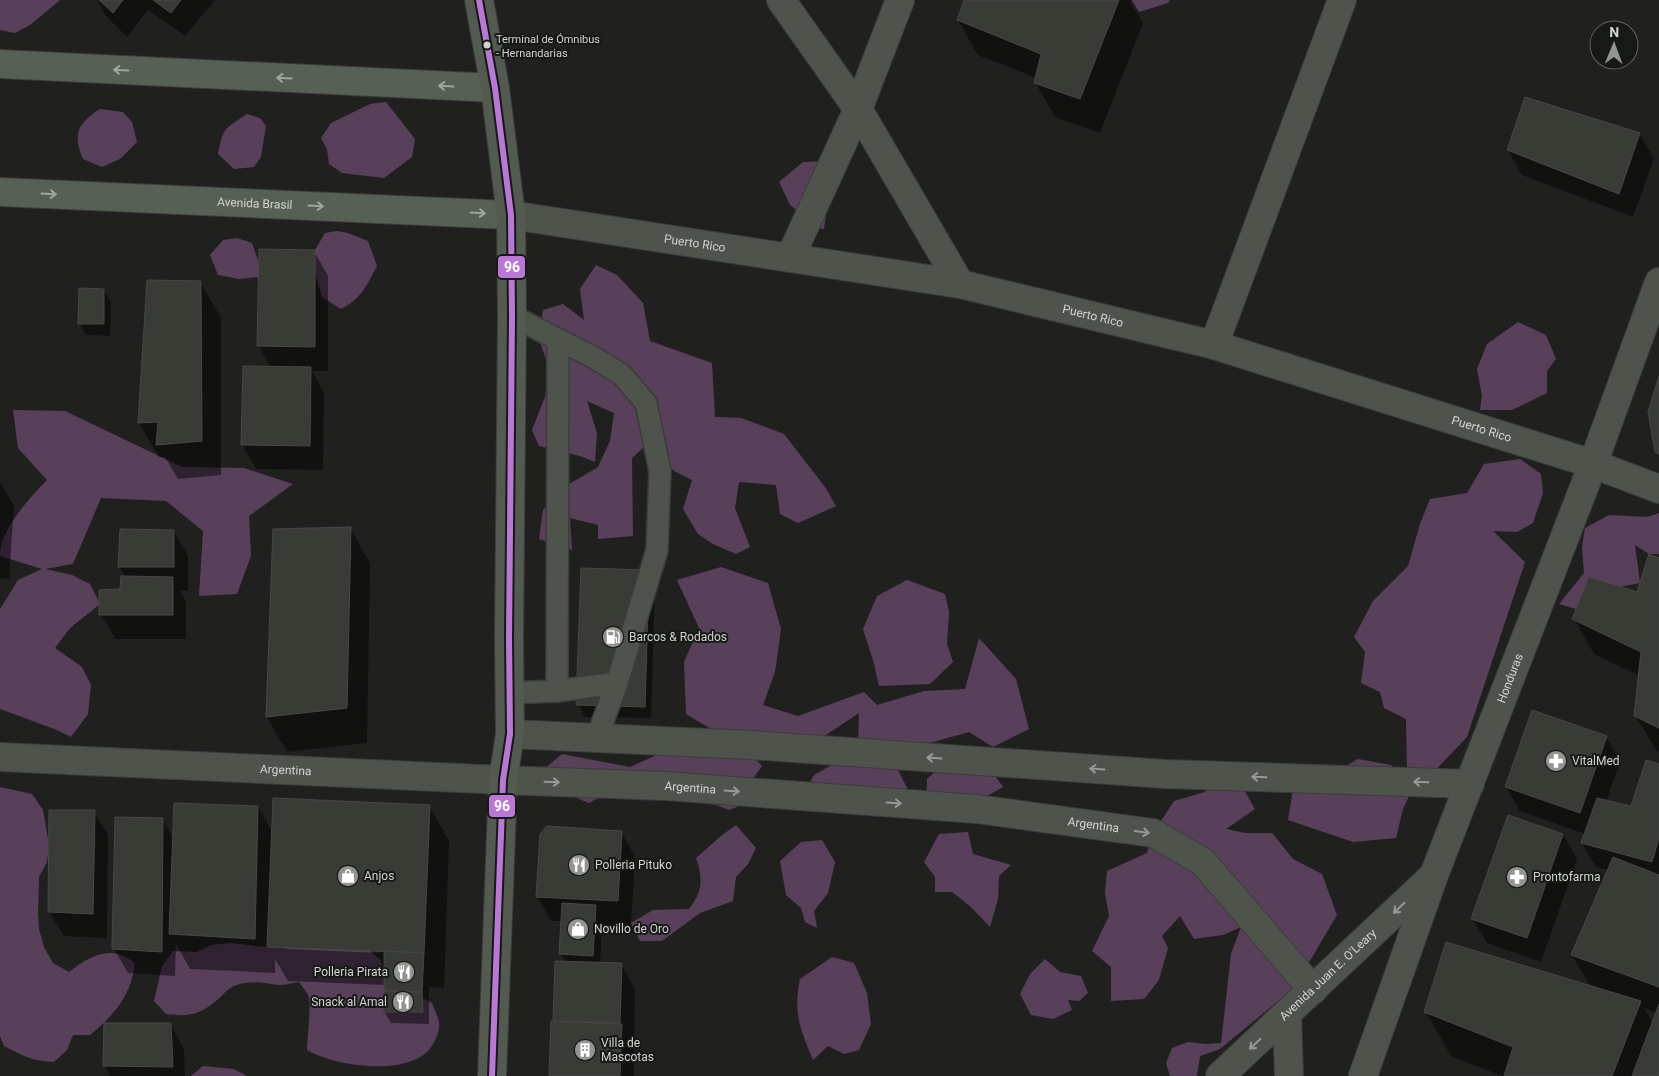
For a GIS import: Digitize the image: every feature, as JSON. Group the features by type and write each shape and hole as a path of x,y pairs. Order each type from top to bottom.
{"highway":[{"path":"479,0 495,88 511,215 510,734 503,780 492,1076"}],"street":[{"path":"782,0 858,109 960,284"},
{"path":"790,258 858,109 900,0"},
{"path":"1214,345 1342,0"},
{"path":"0,64 495,88"},
{"name":"Avenida Brasil","path":"0,192 511,215"},
{"name":"Puerto Rico","path":"511,215 960,284 1214,345 1593,464 1659,489"},
{"name":"Honduras","path":"1363,1076 1434,875 1593,464 1659,282"},
{"path":"510,734 751,745 1165,774 1470,784"},
{"name":"Argentina","path":"0,756 666,786 977,809 1153,833 1203,862 1313,990"},
{"name":"Avenida Juan E. O'Leary","path":"1220,1076 1434,875"},
{"path":"1287,1014 1289,1076"}],"lane":[{"path":"512,316 592,357 620,374 646,403 660,471 657,550 617,683 597,737"},
{"path":"557,691 558,340"},
{"path":"509,692 557,691 617,683"}],"shaded area":[{"path":"0,0 60,0 30,25 15,33 0,30"},
{"path":"1132,0 1170,0 1168,3 1139,12"},
{"path":"386,102 415,139 412,157 384,178 342,173 329,164 327,149 321,138 331,123 370,104"},
{"path":"100,109 123,112 132,122 137,142 120,159 102,167 83,159 78,143 79,130 82,124"},
{"path":"247,114 260,118 266,126 261,157 254,167 234,169 218,154 220,145 226,130"},
{"path":"830,161 824,229 797,223 802,214 790,205 779,182 803,162"},
{"path":"337,231 368,241 377,266 359,296 341,309 322,297 315,272 315,250 325,233"},
{"path":"237,238 252,243 259,264 259,277 239,279 218,275 210,255 223,240"},
{"path":"596,265 617,275 643,303 650,341 712,363 715,417 741,418 784,434 825,487 836,506 798,523 780,514 776,485 739,482 735,508 750,547 736,554 713,544 698,534 683,509 692,480 674,471 653,449 656,436 632,458 633,536 598,539 598,525 570,518 572,550 539,539 543,510 559,490 598,467 610,441 614,413 587,401 597,433 595,462 580,456 539,446 532,430 545,397 549,368 539,339 543,310 563,304 584,320 580,289"},
{"path":"1518,322 1546,335 1556,359 1547,371 1547,393 1512,410 1480,410 1482,396 1477,369 1487,344"},
{"path":"13,410 65,411 182,467 244,468 293,484 249,516 251,556 237,594 199,596 203,531 166,501 101,498 73,564 45,569 72,575 90,584 100,604 70,628 55,648 82,667 91,685 88,714 71,737 0,709 0,609 18,580 42,569 0,556 1,546 10,525 47,480 18,448"},
{"path":"1520,459 1541,474 1543,493 1533,523 1517,532 1493,531 1525,562 1467,737 1425,781 1407,770 1406,719 1384,708 1380,692 1361,683 1365,652 1354,637 1373,601 1408,566 1420,524 1430,499 1467,493 1484,464"},
{"path":"1659,513 1659,554 1649,554 1635,545 1640,583 1619,587 1589,577 1576,609 1559,604 1584,573 1582,547 1585,528 1609,515 1647,517"},
{"path":"721,567 768,583 781,629 775,672 763,705 798,716 864,692 877,705 924,691 965,689 979,638 1016,679 1029,729 993,747 969,732 890,754 908,790 802,796 814,775 832,765 886,755 858,753 859,713 805,749 751,745 711,729 686,714 684,662 699,628 677,580"},
{"path":"907,580 945,594 949,612 947,644 953,662 930,684 879,686 863,629 877,596"},
{"path":"703,742 742,745 762,766 744,791 737,807 729,810 666,786 631,799 607,793 589,803 550,787 544,769 562,754 630,767 657,755"},
{"path":"949,759 985,762 1003,787 987,796 977,809 926,805 927,779"},
{"path":"1358,759 1391,765 1410,794 1403,809 1396,838 1353,842 1288,820 1293,789 1324,779"},
{"path":"1217,774 1239,781 1255,809 1226,829 1245,833 1272,833 1293,859 1322,874 1337,915 1294,988 1220,1049 1200,1056 1197,1076 1170,1076 1166,1063 1172,1048 1188,1042 1221,1043 1231,954 1241,927 1223,935 1194,939 1180,916 1162,936 1168,948 1159,980 1144,999 1111,1001 1111,967 1092,951 1109,916 1105,893 1107,871 1147,853 1153,833 1174,801 1205,792"},
{"path":"0,787 32,794 43,810 49,845 47,862 39,877 39,929 44,947 53,963 69,972 100,954 114,953 135,963 126,995 114,1012 90,1035 73,1035 67,1050 54,1062 34,1059 17,1053 4,1046 0,1036"},
{"path":"736,825 756,848 748,864 736,877 733,901 700,913 662,941 640,941 631,923 653,910 689,909 697,896 701,879 696,858"},
{"path":"968,832 973,854 1011,865 999,876 998,899 990,927 970,906 952,892 935,892 935,877 924,862 939,834"},
{"path":"822,840 835,862 828,893 814,911 817,928 805,922 801,908 786,895 780,861 801,842"},
{"path":"230,943 266,947 275,945 366,948 381,960 385,978 432,1003 439,1022 439,1029 435,1040 429,1050 418,1058 388,1066 352,1064 320,1056 307,1050 309,999 299,982 282,985 253,982 239,984 228,989 210,1006 186,1015 166,1014 154,1001 162,966 173,951 197,952 212,945"},
{"path":"832,957 854,963 867,993 871,1024 859,1050 844,1054 828,1046 813,1060 804,1039 799,1020 797,1001 800,979"},
{"path":"1045,959 1060,972 1081,976 1088,993 1079,1001 1068,1000 1072,1010 1053,1019 1031,1015 1020,994 1030,974"},
{"path":"203,1066 234,1069 247,1076 191,1076"}],"building":[{"path":"99,0 123,0 113,13"},
{"path":"153,0 181,0 171,13"},
{"path":"964,0 1119,0 1080,99 1034,83 1041,54 957,20"},
{"path":"1525,97 1640,133 1619,194 1507,150"},
{"path":"259,249 315,250 315,347 257,346"},
{"path":"147,280 201,281 202,441 156,445 158,422 138,423"},
{"path":"79,288 104,289 104,324 78,324"},
{"path":"243,366 311,367 310,446 241,445"},
{"path":"1659,376 1659,454 1655,452 1648,412"},
{"path":"351,527 347,708 266,717 273,529"},
{"path":"120,529 174,530 174,567 118,567"},
{"path":"1649,554 1659,558 1659,728 1634,716 1641,652 1572,619 1589,577 1637,592"},
{"name":"Barcos & Rodados","path":"581,568 649,570 645,707 576,705"},
{"path":"121,576 173,577 173,615 99,615 99,590 120,589"},
{"name":"VitalMed","path":"1532,710 1607,736 1580,813 1505,787"},
{"path":"1646,760 1659,764 1659,838 1652,862 1581,843 1597,798 1631,806"},
{"name":"Anjos","path":"273,798 430,805 424,953 267,947"},
{"path":"174,803 258,806 255,939 169,934"},
{"path":"49,810 95,810 93,914 48,912"},
{"name":"Prontofarma","path":"1508,815 1563,834 1527,938 1471,919"},
{"path":"115,817 163,818 162,952 112,949"},
{"name":"Polleria Pituko","path":"547,826 622,831 618,901 536,897 540,834"},
{"path":"1613,857 1659,875 1659,987 1571,955"},
{"name":"Novillo de Oro","path":"562,903 596,905 593,956 559,954"},
{"path":"1446,942 1641,1001 1612,1076 1504,1076 1513,1047 1424,1012"},
{"name":"Polleria Pirata","path":"384,951 424,953 422,992 384,991"},
{"path":"555,961 622,963 620,1023 553,1021"},
{"name":"Snack al Amal","path":"384,991 422,992 423,1012 383,1012"},
{"path":"1659,1004 1659,1076 1632,1076"},
{"name":"Villa de Mascotas","path":"551,1021 622,1024 620,1076 549,1076"},
{"path":"104,1023 171,1023 173,1067 103,1066"}],"transit line":[{"name":"96","path":"479,0 495,88 511,215 510,734 503,780 492,1076"}],"place":[{"name":"Terminal de Ómnibus - Hernandarias","path":"487,45"},
{"name":"Barcos & Rodados","path":"613,637"},
{"name":"VitalMed","path":"1556,761"},
{"name":"Polleria Pituko","path":"579,865"},
{"name":"Anjos","path":"348,876"},
{"name":"Prontofarma","path":"1517,877"},
{"name":"Novillo de Oro","path":"578,929"},
{"name":"Polleria Pirata","path":"404,972"},
{"name":"Snack al Amal","path":"403,1002"},
{"name":"Villa de Mascotas","path":"585,1050"}]}
